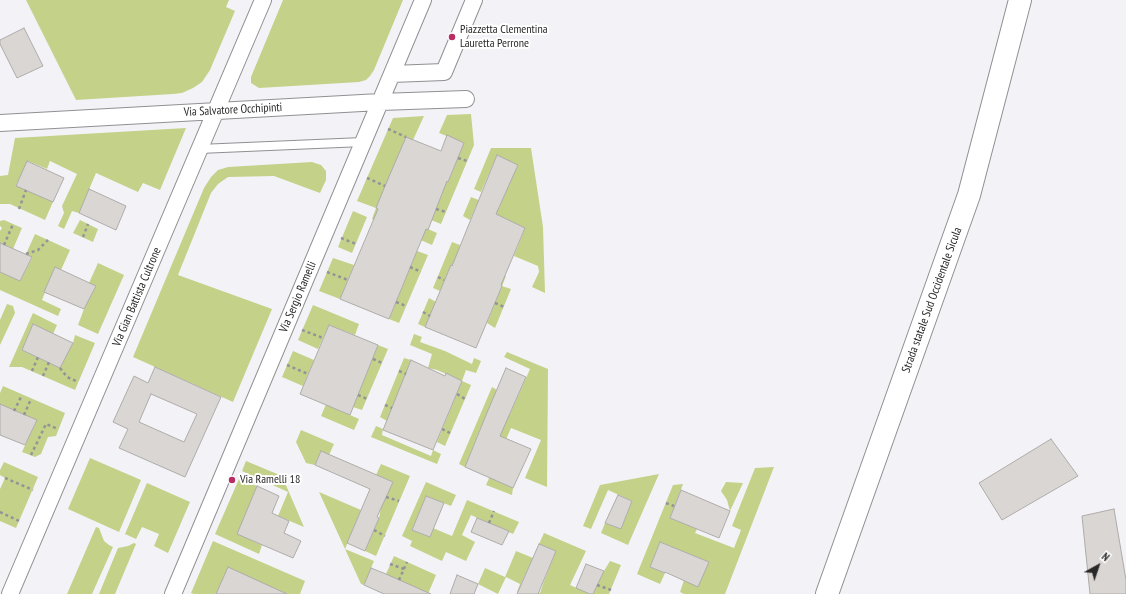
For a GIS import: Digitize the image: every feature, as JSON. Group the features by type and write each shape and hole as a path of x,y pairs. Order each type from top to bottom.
{"main road":[{"name":"Strada statale Sud Occidentale Sicula","path":"827,594 969,195 1020,0"}],"street":[{"name":"Via Gian Battista Cultrone","path":"10,594 263,0"},
{"name":"Via Sergio Ramelli","path":"173,594 423,0"},
{"path":"392,74 444,72 474,0"},
{"name":"Via Salvatore Occhipinti","path":"0,123 380,102 466,99"}],"lane":[{"path":"199,149 363,142"}],"path":[{"path":"388,129 406,136"},
{"path":"458,158 467,162"},
{"path":"367,178 385,186"},
{"path":"19,208 26,190"},
{"path":"436,209 446,212"},
{"path":"4,245 13,224"},
{"path":"83,237 88,224"},
{"path":"341,238 356,244"},
{"path":"26,254 38,250 48,240"},
{"path":"410,267 421,272"},
{"path":"327,272 348,280"},
{"path":"438,277 444,280"},
{"path":"396,302 406,306"},
{"path":"495,302 504,307"},
{"path":"423,312 430,316"},
{"path":"302,330 323,338"},
{"path":"32,371 38,357"},
{"path":"372,359 382,363"},
{"path":"43,376 49,362"},
{"path":"288,365 308,374"},
{"path":"60,368 67,377 78,382"},
{"path":"399,371 406,374"},
{"path":"457,394 465,398"},
{"path":"14,411 22,395"},
{"path":"358,395 368,399"},
{"path":"24,415 31,399"},
{"path":"385,405 392,408"},
{"path":"31,455 46,424 58,429"},
{"path":"442,429 450,433"},
{"path":"5,478 33,490"},
{"path":"386,497 399,501"},
{"path":"666,503 674,506"},
{"path":"489,523 494,511"},
{"path":"0,512 19,521"},
{"path":"374,530 385,536"},
{"path":"399,580 407,562"},
{"path":"390,564 404,570"},
{"path":"597,585 611,590"}],"green space":[{"path":"26,0 229,0 226,7 235,11 210,70 202,82 193,88 182,93 173,94 76,100"},
{"path":"283,0 403,0 374,70 366,80 359,82 259,88 251,83 251,77"},
{"path":"471,114 474,145 441,224 431,220 431,175 448,182 464,143 439,133 447,115"},
{"path":"424,116 413,140 406,137 377,208 403,219 398,231 372,219 376,208 357,201 393,118"},
{"path":"186,128 160,190 143,183 138,192 96,173 79,213 72,211 64,229 58,226 64,213 62,206 77,174 50,161 47,169 28,161 16,185 53,202 45,220 10,204 0,204 0,176 8,175 15,138"},
{"path":"491,148 531,148 543,227 545,293 532,287 539,272 538,266 514,256 525,228 476,206 470,220 463,216 471,197 499,208 517,165 497,155 481,192 474,189"},
{"path":"312,162 321,165 326,171 326,180 320,193 274,176 228,177 218,184 211,193 178,275 272,309 233,402 133,357 204,188 211,177 218,170 228,167"},
{"path":"353,211 367,217 352,253 338,247"},
{"path":"4,220 22,228 13,249 0,243 0,231 2,228 0,226 0,221"},
{"path":"80,220 98,229 93,242 73,233"},
{"path":"412,222 437,233 432,245 407,234"},
{"path":"35,234 70,250 61,270 55,267 42,300 61,309 58,316 0,290 0,272 20,281 32,258 26,254"},
{"path":"452,242 460,245 459,249 484,259 488,268 506,276 502,286 451,265 440,291 433,288"},
{"path":"417,251 428,255 399,323 389,319"},
{"path":"333,258 354,265 340,299 319,291"},
{"path":"98,263 124,275 98,334 78,325 84,309 96,286 89,283"},
{"path":"502,286 511,289 495,328 487,323"},
{"path":"429,298 436,302 425,327 418,324"},
{"path":"7,304 13,306 15,313 0,345 0,320"},
{"path":"313,305 359,324 355,335 329,325 318,349 298,340"},
{"path":"33,313 57,325 53,334 33,324 22,350 60,368 73,343 75,335 95,343 75,390 22,367 9,367"},
{"path":"414,334 422,337 420,342 445,351 472,364 474,358 481,361 476,373 466,370 462,381 437,370 428,368 432,354 410,345"},
{"path":"378,345 388,349 362,410 353,407"},
{"path":"293,351 314,360 303,386 282,377"},
{"path":"507,352 548,369 547,487 525,478 541,440 511,428 498,458 499,435 481,427 465,467 459,464 492,387 497,390 490,406 510,414 530,369 504,357"},
{"path":"404,358 411,360 387,421 380,417"},
{"path":"462,381 471,385 445,446 437,442"},
{"path":"3,386 65,413 56,436 48,437 41,454 35,457 22,452 37,420 0,406 0,393"},
{"path":"333,388 339,390 332,407 359,419 354,430 321,416"},
{"path":"376,426 383,429 382,435 431,456 433,450 441,454 437,464 371,437"},
{"path":"301,430 334,444 329,455 321,451 315,465 306,463 296,442"},
{"path":"90,458 141,480 119,532 68,509"},
{"path":"498,458 496,480 513,488 512,495 486,485"},
{"path":"246,461 282,476 304,527 278,516 288,492 242,471"},
{"path":"4,462 38,477 16,528 0,521 0,489 5,478 0,475 0,470"},
{"path":"381,464 410,476 376,556 365,551 379,518 381,507 393,482 376,475"},
{"path":"774,467 725,594 684,594 680,592 684,580 709,562 660,542 650,567 665,573 660,584 637,574 673,485 683,484 670,518 697,529 695,533 734,548 741,530 732,526 755,468"},
{"path":"659,474 628,545 601,533 605,523 621,529 632,501 608,490 591,529 583,526 600,485"},
{"path":"239,479 257,486 238,534 262,545 259,554 215,534"},
{"path":"426,482 456,495 451,506 426,496 412,530 430,537 433,528 452,536 467,500 519,522 513,534 471,515 462,535 475,542 466,561 446,552 442,561 410,546 412,541 402,536"},
{"path":"726,482 743,483 730,511 727,500 721,491"},
{"path":"147,483 190,502 168,553 154,546 159,534 142,527 136,539 125,534"},
{"path":"319,492 361,510 345,549"},
{"path":"96,527 99,528 104,541 113,547 92,594 67,594"},
{"path":"544,533 586,551 570,585 590,594 521,594 517,592 520,584 506,577 498,594 478,584 485,568 505,577 516,551 533,558 521,584 540,593 556,551 539,544"},
{"path":"213,541 305,581 300,594 287,594 228,568 216,594 191,593"},
{"path":"134,543 136,544 115,594 99,594 118,548"},
{"path":"345,549 374,561 364,585 361,584"},
{"path":"394,556 436,575 428,594 415,594 386,574"},
{"path":"610,561 621,565 609,594 593,594 604,571"}],"building":[{"path":"24,28 43,66 17,78 0,44 0,40"},
{"path":"447,135 464,143 428,230 426,229 389,319 340,299 378,209 376,208 406,137 441,151"},
{"path":"497,155 518,165 496,214 525,228 476,348 425,327 451,265 452,266"},
{"path":"27,161 64,178 53,202 16,186"},
{"path":"89,189 126,206 116,230 79,213"},
{"path":"0,243 32,257 20,281 0,272"},
{"path":"55,267 96,286 84,309 44,292"},
{"path":"33,324 73,343 60,368 22,350"},
{"path":"329,325 378,345 350,415 300,394"},
{"path":"411,360 445,376 446,373 462,381 433,450 383,430"},
{"path":"155,367 221,397 185,477 119,448 128,429 113,422 134,376 148,383","holes":["151,394 197,414 184,442 139,422"]},
{"path":"506,368 526,377 500,436 531,449 513,488 465,467"},
{"path":"0,404 37,420 25,445 0,435"},
{"path":"1051,439 1078,476 1002,520 979,483"},
{"path":"321,451 393,482 377,517 379,518 365,551 347,543 370,489 315,465"},
{"path":"257,486 279,496 272,513 289,521 284,533 301,541 293,558 237,534"},
{"path":"681,490 730,511 719,538 670,518"},
{"path":"618,495 632,501 621,529 605,523"},
{"path":"426,496 444,503 430,537 412,530"},
{"path":"1114,509 1126,580 1126,594 1090,594 1082,516"},
{"path":"477,518 509,531 502,545 471,532"},
{"path":"660,542 709,562 698,587 650,567"},
{"path":"539,544 556,551 538,594 517,594"},
{"path":"586,564 604,571 593,594 576,588"},
{"path":"228,567 287,594 216,594"},
{"path":"371,568 431,594 384,594 364,585"},
{"path":"457,575 478,584 474,594 450,594"}],"place":[{"name":"Piazzetta Clementina Lauretta Perrone","path":"452,37"},
{"name":"Via Ramelli 18","path":"232,480"}]}
